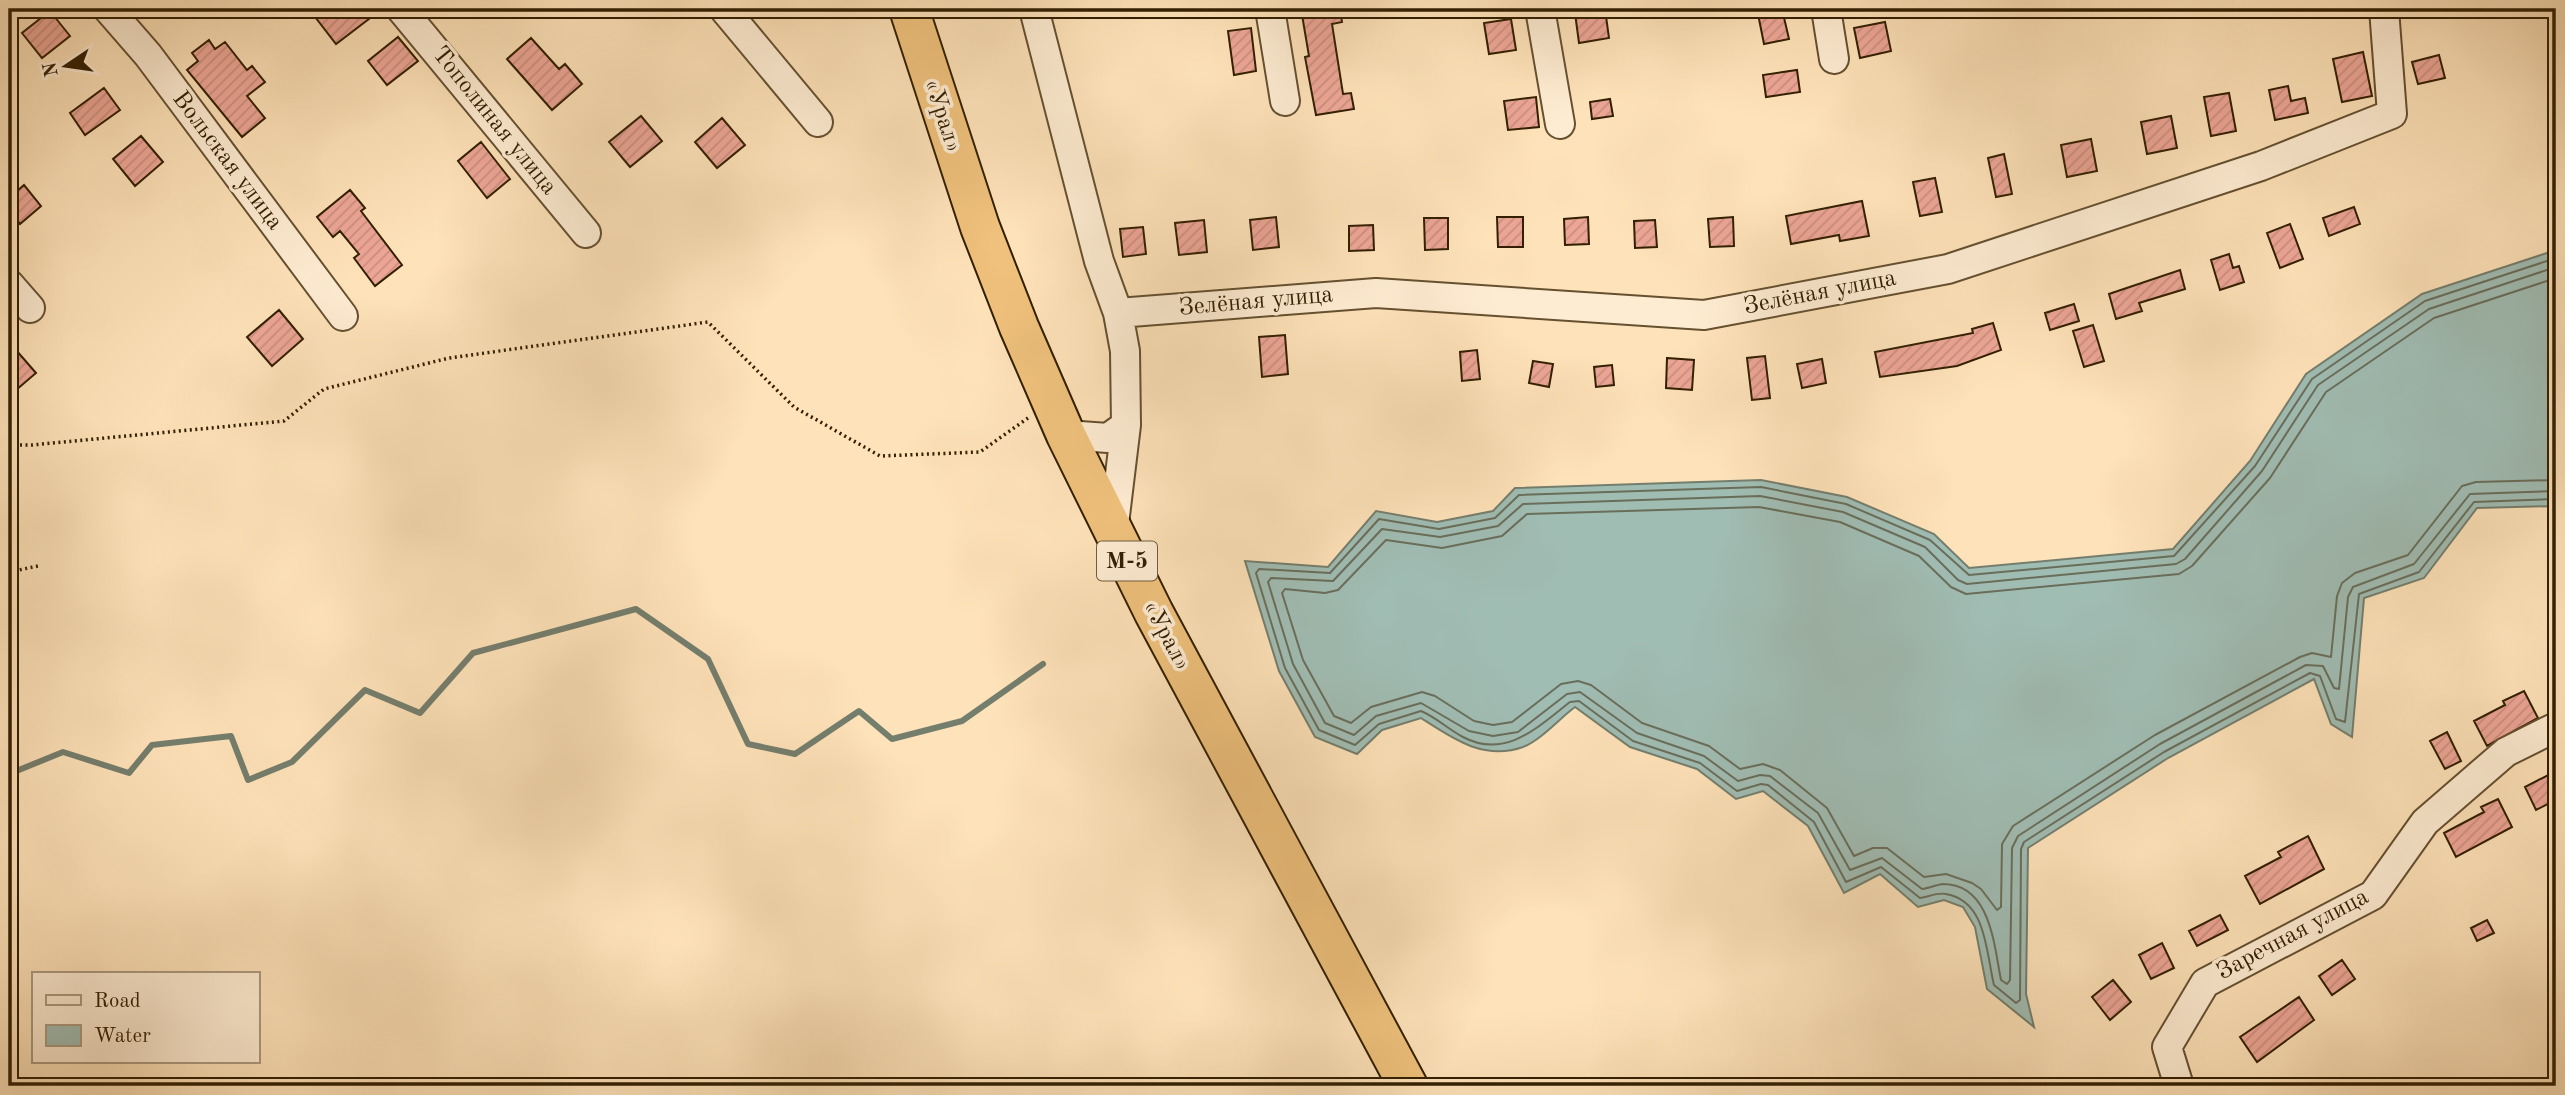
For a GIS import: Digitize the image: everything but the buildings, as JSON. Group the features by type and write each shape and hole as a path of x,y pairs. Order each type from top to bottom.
{"highway":[{"name":"«Урал»","path":"909,9 980,227 1058,418 1113,534 1408,1086"}],"street":[{"name":"Вольская улица","path":"108,9 148,55 343,317"},
{"name":"Тополиная улица","path":"401,9 586,233"},
{"path":"724,9 818,122"},
{"path":"1034,9 1098,261 1118,313 1125,351 1126,425 1113,534"},
{"path":"1270,9 1285,101"},
{"path":"1540,9 1560,124"},
{"path":"1826,9 1835,59"},
{"name":"Зелёная улица","path":"1118,313 1376,293 1704,315 1948,269 2261,166 2392,114 2384,9"},
{"path":"9,284 30,308"},
{"path":"1058,418 1108,438 1126,425"},
{"name":"Заречная улица","path":"2179,1086 2167,1047 2205,983 2373,895 2425,822 2506,752 2556,727"}],"path":[{"path":"9,445 284,421 324,389 449,358 708,322 794,407 880,456 980,452 1058,418"},
{"path":"9,572 38,566"}],"water":[{"path":"2556,250 2556,506 2477,508 2424,578 2364,598 2352,737 2331,724 2314,679 2168,758 2028,848 2026,994 2034,1027 1987,989 1975,927 1963,907 1944,900 1918,907 1880,874 1844,893 1808,826 1763,791 1736,799 1697,769 1630,747 1575,707 1537,739 1508,751 1481,749 1469,745 1421,718 1382,730 1357,754 1315,737 1279,671 1245,561 1328,567 1376,511 1437,522 1493,511 1515,488 1761,480 1847,497 1934,534 1969,568 2173,549 2250,461 2306,374 2422,294"}],"waterway":[{"path":"9,774 63,752 129,773 152,745 231,736 248,780 292,762 365,690 420,713 473,653 636,609 708,659 748,744 795,754 859,711 892,739 962,721 1043,664"}]}
